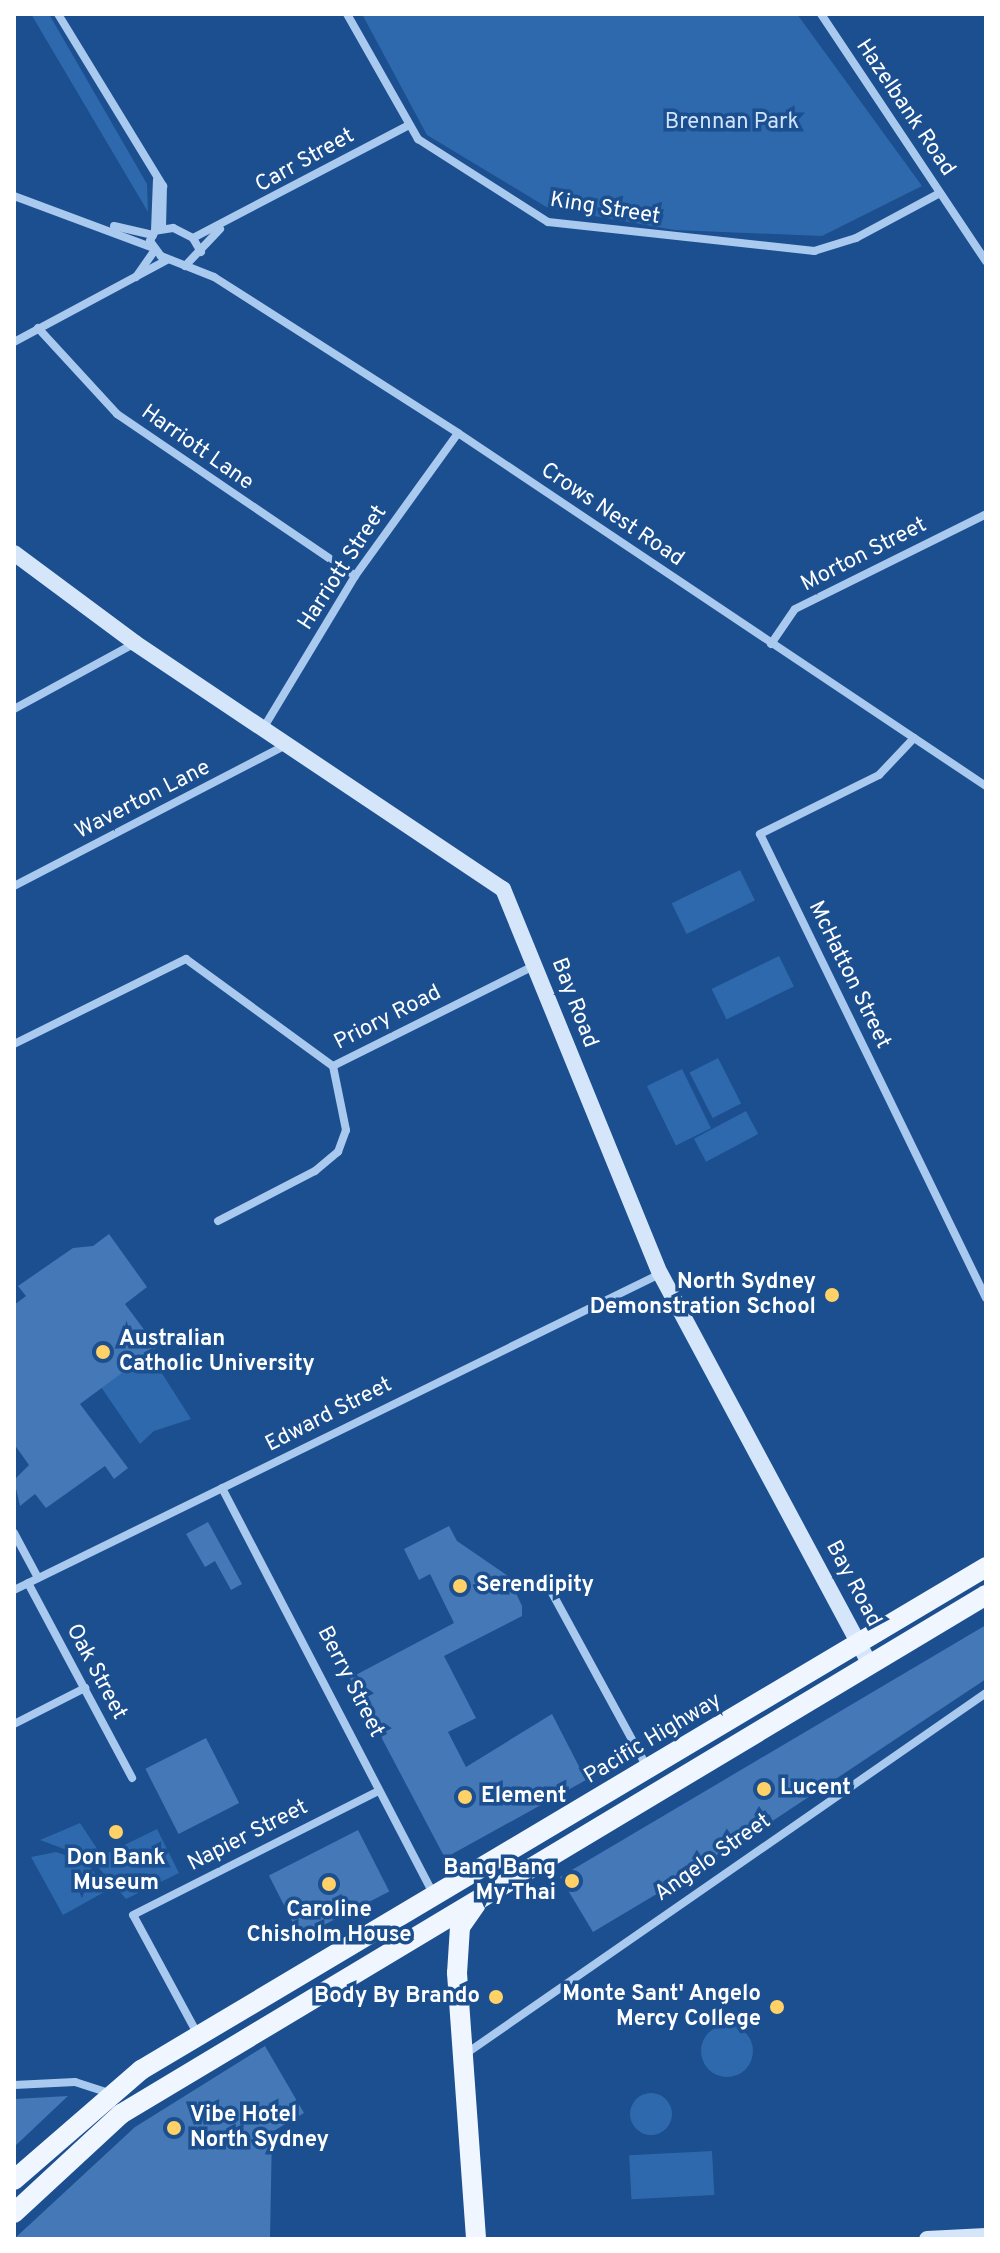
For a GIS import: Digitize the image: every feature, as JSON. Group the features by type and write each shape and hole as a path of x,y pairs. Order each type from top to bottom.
{"main road":[{"name":"Pacific Highway","path":"14,2180 108,2093 198,2036 986,1567"},
{"name":"Pacific Highway","path":"345,1951 377,1948 410,1929 430,1926 986,1595"},
{"path":"476,2239 457,1973 460,1927 487,1892"},
{"name":"Pacific Highway","path":"14,2213 121,2114 423,1937 430,1926"},
{"path":"430,1926 457,1973"}],"street":[{"path":"58,14 166,196 152,249 135,278"},
{"name":"King Street","path":"347,14 407,126 456,165 548,222 814,251 856,238 940,193"},
{"name":"Hazelbank Road","path":"821,14 986,261"},
{"name":"Carr Street","path":"193,238 221,228 407,126"},
{"path":"14,196 105,225 152,249"},
{"path":"105,225 193,238"},
{"name":"Carr Street","path":"185,266 200,255 221,228"},
{"name":"Crows Nest Road","path":"193,238 214,277"},
{"name":"Crows Nest Road","path":"152,249 167,260 214,277 458,433 986,786"},
{"path":"14,342 167,260"},
{"name":"Harriott Lane","path":"38,328 117,414 355,576"},
{"name":"Harriott Street","path":"264,727 355,576 458,433"},
{"name":"Morton Street","path":"771,644 795,609 986,514"},
{"name":"Bay Road","path":"14,553 135,643 494,881 510,900 660,1273 869,1663"},
{"path":"14,709 135,643"},
{"name":"McHatton Street","path":"914,738 879,775 760,834 986,1298"},
{"name":"Waverton Lane","path":"14,886 288,744"},
{"path":"14,1044 186,959 333,1066"},
{"name":"Priory Road","path":"218,1221 315,1171 338,1152 346,1130 333,1066 534,966"},
{"name":"Edward Street","path":"14,1590 660,1273"},
{"name":"Berry Street","path":"222,1488 436,1897"},
{"path":"14,1533 38,1578"},
{"path":"545,1580 648,1770"},
{"name":"Oak Street","path":"28,1583 132,1778"},
{"path":"14,1724 85,1688"},
{"name":"Angelo Street","path":"463,2056 986,1693"},
{"name":"Napier Street","path":"198,2036 133,1915 379,1791"},
{"path":"14,2085 75,2082 108,2093"},
{"path":"927,2239 986,2236"}],"green space":[{"path":"31,14 49,14 147,184 148,212"},
{"name":"Brennan Park","path":"362,14 797,14 922,186 822,236 675,230 548,208 427,135"},
{"path":"740,870 755,901 687,934 672,903"},
{"path":"779,956 794,987 726,1019 712,989"},
{"path":"718,1058 741,1103 713,1118 689,1073"},
{"path":"682,1069 711,1128 676,1145 647,1086"},
{"path":"746,1111 758,1134 706,1162 694,1139"},
{"path":"138,1361 156,1364 191,1419 154,1431 140,1444 101,1387"},
{"path":"80,1823 102,1856 157,1829 179,1873 126,1899 91,1859 40,1840"},
{"path":"56,1852 86,1862 108,1890 63,1915 31,1857"},
{"path":"727,2025 745,2033 753,2051 745,2069 727,2077 709,2069 701,2051 709,2033"},
{"path":"651,2093 666,2099 672,2114 666,2129 651,2135 636,2129 630,2114 636,2099"},
{"path":"712,2151 714,2195 631,2199 629,2155"}],"building":[{"path":"109,1234 147,1287 125,1304 157,1347 80,1404 128,1468 114,1479 105,1466 46,1508 35,1494 20,1506 14,1480 29,1465 14,1444 14,1305 26,1296 18,1286 73,1248 93,1246"},
{"path":"208,1522 242,1584 231,1590 215,1561 205,1567 186,1534"},
{"path":"449,1526 457,1541 508,1576 522,1606 522,1616 444,1656 476,1718 448,1732 466,1767 552,1714 586,1780 445,1858 350,1678 454,1623 430,1574 419,1580 404,1549"},
{"path":"986,1625 986,1679 717,1858 593,1932 560,1877"},
{"path":"206,1738 239,1803 179,1834 145,1769"},
{"name":"Caroline Chisholm House","path":"358,1830 389,1891 300,1937 269,1875"},
{"path":"265,2046 304,2113 272,2132 270,2239 14,2239 135,2127"},
{"path":"68,2096 14,2147 14,2099"}],"place":[{"name":"North Sydney Demonstration School","path":"832,1295"},
{"name":"Australian Catholic University","path":"103,1352"},
{"name":"Serendipity","path":"460,1586"},
{"name":"Lucent","path":"764,1789"},
{"name":"Element","path":"465,1797"},
{"name":"Don Bank Museum","path":"116,1832"},
{"name":"Bang Bang My Thai","path":"572,1881"},
{"name":"Caroline Chisholm House","path":"329,1884"},
{"name":"Body By Brando","path":"496,1997"},
{"name":"Monte Sant' Angelo Mercy College","path":"777,2007"},
{"name":"Vibe Hotel North Sydney","path":"174,2128"}]}
